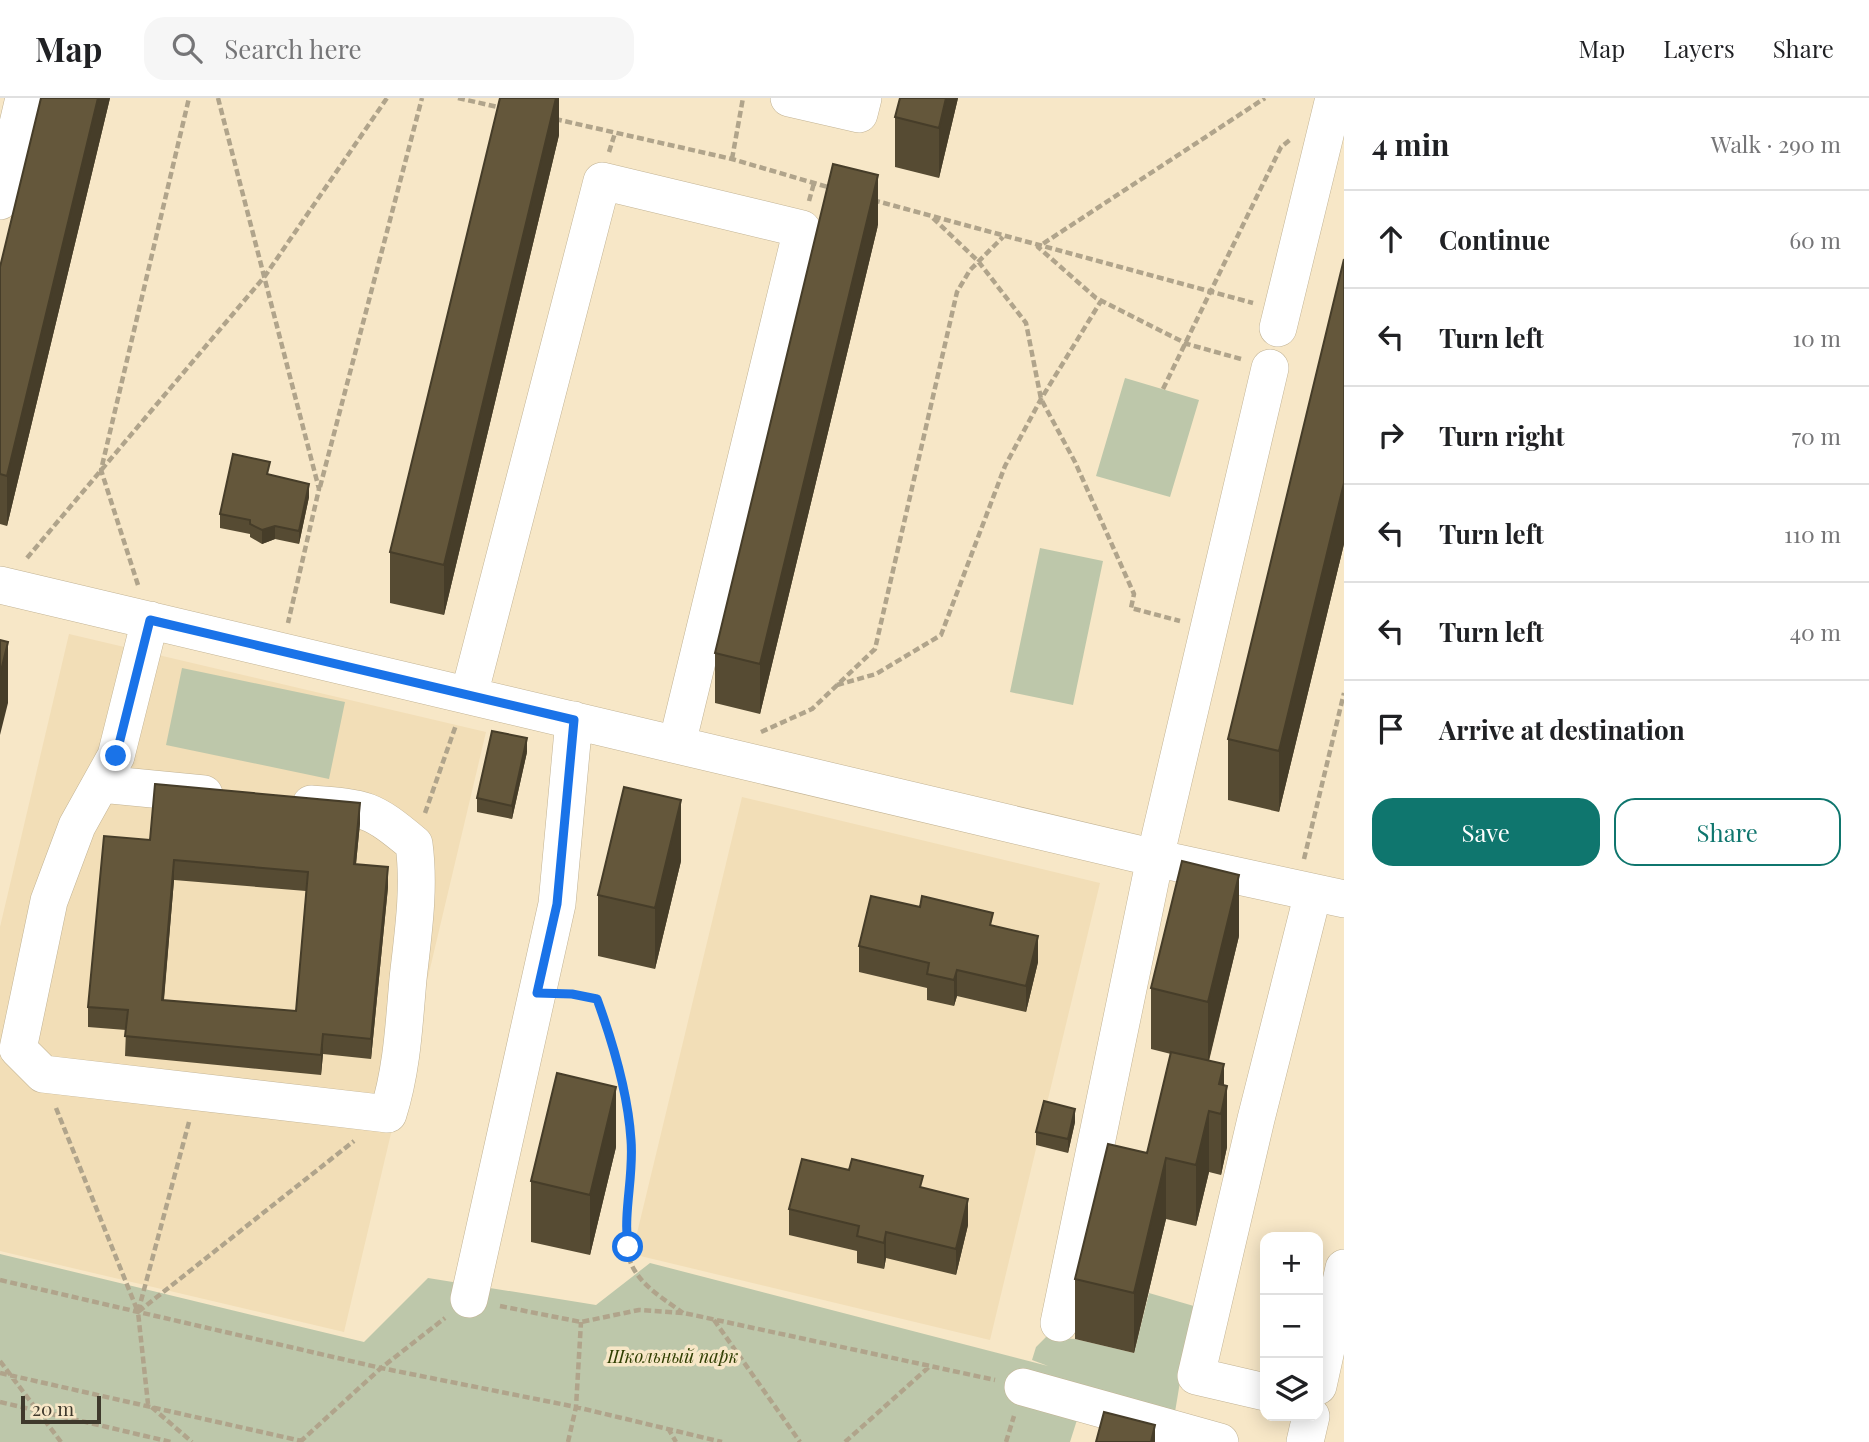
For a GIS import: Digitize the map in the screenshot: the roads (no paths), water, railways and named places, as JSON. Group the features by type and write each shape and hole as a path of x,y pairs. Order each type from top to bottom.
{"street":[{"path":"0,201 24,98"},
{"path":"789,98 859,114 863,98"},
{"path":"1280,319 1333,101"},
{"path":"469,695 602,181 802,229 677,744"},
{"path":"1059,1323 1155,858 1211,629 1270,368"},
{"path":"2,586 1318,894 1256,1119 1196,1376 1260,1391"},
{"path":"150,620 116,756 77,826 49,901 18,1049 43,1074 388,1114 397,1084 408,982 418,876 414,844 385,820 364,808 283,801"},
{"path":"469,1299 557,904 574,720"},
{"path":"101,785 243,798"},
{"path":"1323,1363 1344,1268"},
{"path":"1023,1387 1220,1442"},
{"path":"1305,1442 1310,1421"}],"park label":[{"name":"Школьный парк","path":"673,1357"}]}
